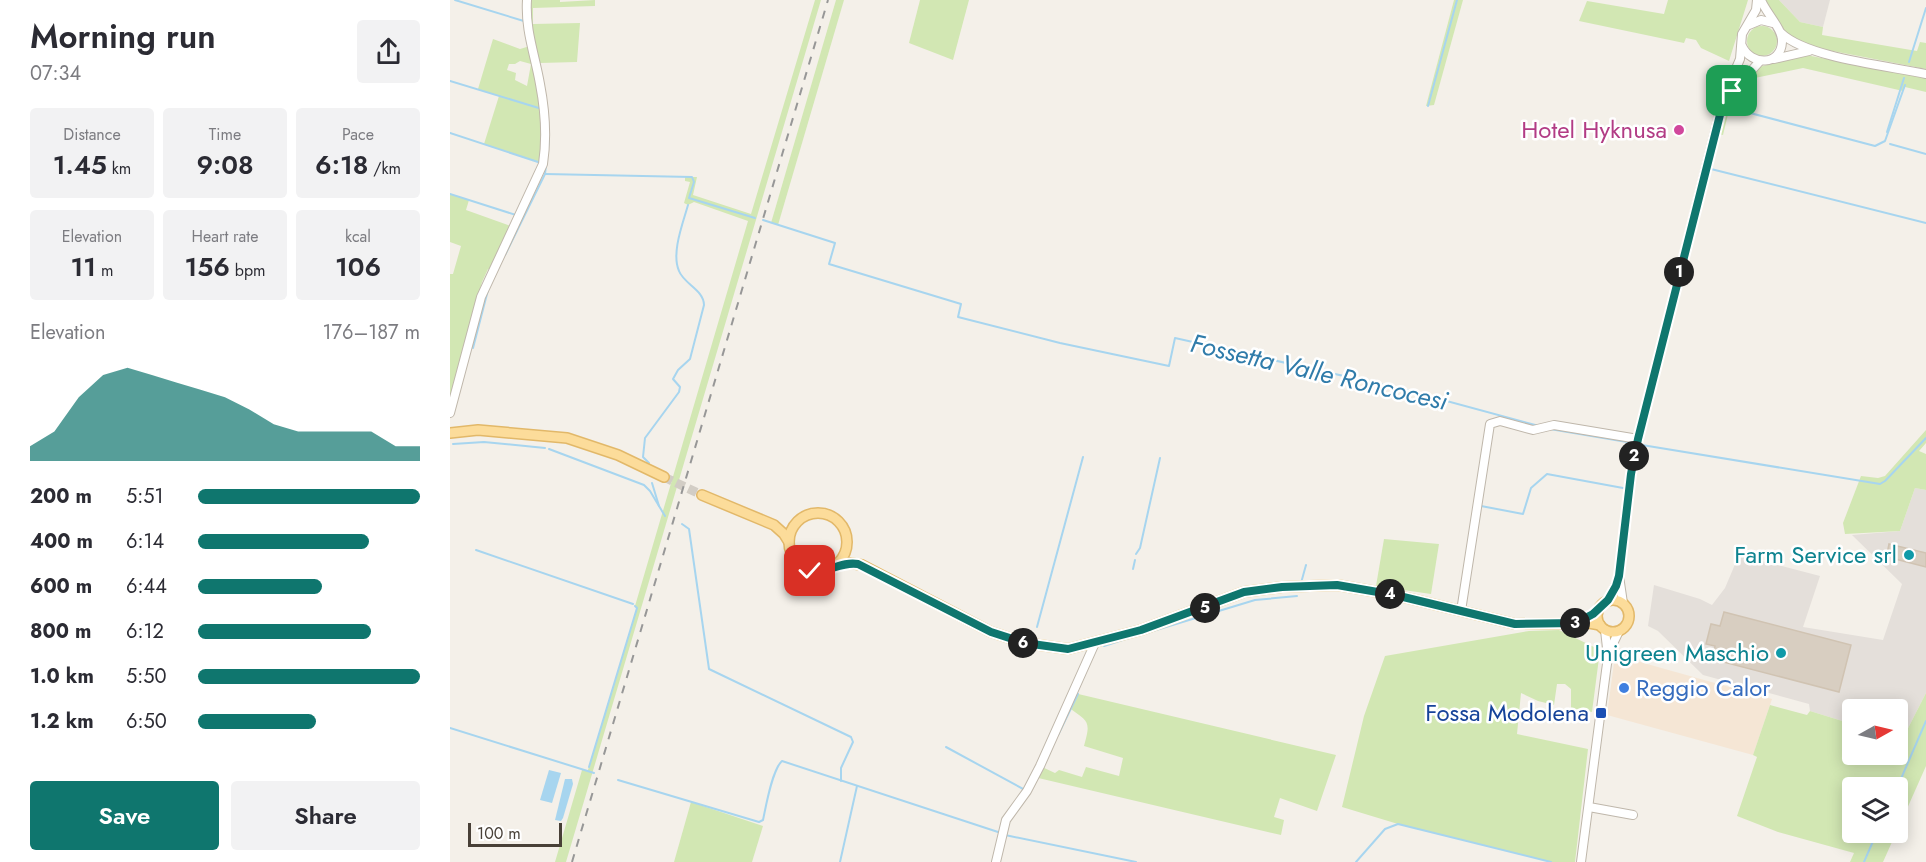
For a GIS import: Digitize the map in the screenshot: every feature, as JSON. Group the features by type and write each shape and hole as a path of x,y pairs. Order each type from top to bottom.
{"main road":[{"path":"450,433 478,430 567,438 618,455 664,477"},
{"path":"702,495 774,525 789,542 793,558 805,569 821,572 849,563 862,566 964,620 1025,643 1068,649 1095,643 1166,622 1244,592 1268,588 1337,585 1395,595 1515,624 1576,623 1619,631 1625,628 1629,618 1628,608 1623,603 1608,600 1598,610 1576,623"},
{"path":"789,542 791,532 805,516 816,513 831,516 843,527 847,537 847,548 843,558 836,566"},
{"path":"774,525 797,523"},
{"path":"847,548 862,566"},
{"path":"1598,610 1596,617 1602,628"}],"street":[{"path":"450,411 457,393 481,297 543,164 545,143 543,111 528,30 527,0"},
{"path":"1759,0 1781,33 1810,51 1926,74"},
{"path":"1623,603 1619,576 1631,474 1638,439 1724,96 1737,67 1742,34 1749,25 1759,0"},
{"path":"1749,25 1761,20 1773,23"},
{"path":"1770,60 1781,49 1781,33"},
{"path":"1742,46 1749,57 1760,62"},
{"path":"1722,107 1735,86 1760,62 1810,51"},
{"path":"1737,67 1751,69"},
{"path":"1461,611 1489,425 1500,421 1529,430 1541,429 1550,425 1638,439"},
{"path":"1608,600 1619,576"},
{"path":"1602,628 1608,657"},
{"path":"1581,862 1608,657 1612,641 1619,631"},
{"path":"996,862 1006,820 1027,791 1040,766 1095,643"},
{"path":"1589,807 1633,815"}],"shaded area":[{"path":"1779,0 1830,0 1823,27 1800,22"},
{"path":"1915,488 1926,490 1926,693 1908,728 1908,699 1842,699 1842,721 1810,711 1809,704 1703,675 1658,631 1648,626 1654,585 1712,605 1725,588 1739,555 1820,576 1803,627 1883,640 1902,584 1852,535 1900,531"},
{"path":"1615,655 1772,699 1753,755 1607,715"}],"green space":[{"path":"531,0 560,0 560,2 595,0 595,6 533,8 533,24 580,23 577,62 540,63 531,24"},
{"path":"815,0 821,0 566,862 555,862 582,770 588,770 637,608 635,606 748,221 694,202 688,205 684,203 690,182 685,181 685,177 697,177 693,195 751,214"},
{"path":"836,0 844,0 778,225 771,223"},
{"path":"920,0 969,0 953,60 909,43"},
{"path":"1454,0 1463,0 1434,105 1426,106"},
{"path":"1668,0 1748,0 1729,61 1701,48 1696,40 1686,38 1684,43 1579,21 1587,1 1664,14"},
{"path":"1764,0 1779,0 1800,22 1823,27 1822,35 1917,51 1920,42 1926,43 1926,69 1812,47 1794,39 1782,28"},
{"path":"1762,26 1773,30 1777,41 1773,52 1762,56 1751,52 1747,41 1751,30"},
{"path":"493,39 520,49 530,46 540,86 542,163 484,144 499,96 478,89","holes":["520,61 531,64 527,86 515,80 516,73 507,70 509,64"]},
{"path":"1806,55 1926,78 1926,92 1905,87 1903,91 1803,68 1750,79 1730,106 1723,135 1713,133 1735,91 1759,67"},
{"path":"450,194 469,200 466,210 511,226 492,270 488,269 482,282 450,403 450,274 453,274 461,246 450,242"},
{"path":"1926,430 1926,443 1919,451 1926,454 1926,490 1915,488 1900,531 1845,534 1843,523 1861,476 1878,478 1885,476"},
{"path":"1384,539 1439,544 1431,594 1376,586"},
{"path":"1559,630 1600,650 1592,712 1571,708 1571,689 1565,684 1557,684 1554,705 1521,693 1517,734 1588,749 1575,862 1551,862 1398,824 1342,807 1364,716 1385,656 1529,631"},
{"path":"1074,693 1336,755 1317,811 1280,798 1274,817 1284,820 1281,835 1034,777 1040,766 1055,773 1059,770 1082,777 1086,767 1119,776 1123,758 1084,746 1088,727 1084,719 1068,707"},
{"path":"1926,693 1926,766 1908,806 1908,777 1842,777 1842,843 1892,843 1883,862 1850,862 1854,853 1778,832 1737,816 1757,757 1753,755 1770,705 1807,715 1810,711 1842,721 1842,765 1908,765 1908,728"},
{"path":"691,802 763,826 752,862 674,862"}],"water":[{"path":"549,770 561,773 552,803 540,800"},
{"path":"565,779 572,779 573,784 563,818 561,821 555,820"}],"building":[{"name":"Farm Service srl","path":"1889,544 1926,553 1926,567 1895,559 1896,556 1887,554"},
{"name":"Unigreen Maschio","path":"1724,612 1851,645 1839,692 1712,659 1715,646 1706,644 1711,624 1720,626"}],"waterway":[{"path":"455,0 527,22"},
{"path":"1428,106 1457,0"},
{"path":"1909,62 1926,8"},
{"path":"1887,132 1904,78"},
{"path":"450,81 542,109"},
{"path":"1735,109 1875,146 1885,141 1905,85"},
{"path":"450,133 538,162"},
{"path":"505,255 545,174 549,139"},
{"path":"1890,144 1926,154"},
{"path":"1655,387 1711,169 1926,223"},
{"name":"Fossetta Valle Roncocesi","path":"545,174 692,177 694,182 689,198 755,218"},
{"path":"450,194 516,215"},
{"path":"649,463 643,457 645,438 679,392 680,387 673,379 678,370 690,359 704,305 701,295 685,280 677,264 679,238 688,205"},
{"name":"Fossetta Valle Roncocesi","path":"763,220 835,243 829,264 961,304 958,317 1060,343 1169,366 1175,338 1406,390 1539,426"},
{"path":"473,348 488,290"},
{"name":"Fossetta Valle Roncocesi","path":"1550,429 1627,442"},
{"name":"Fossetta Valle Roncocesi","path":"1642,445 1880,484 1926,438"},
{"path":"453,444 484,442 545,448"},
{"path":"549,449 644,485 665,516"},
{"path":"1037,627 1083,457"},
{"path":"1136,554 1140,548 1160,458"},
{"path":"1481,506 1523,514 1531,488 1547,474 1623,488"},
{"path":"652,483 659,506"},
{"path":"682,524 689,529 709,669 851,737 853,742 841,768 841,781"},
{"path":"476,550 633,604"},
{"path":"1133,569 1135,560"},
{"path":"1301,583 1306,565"},
{"path":"1143,634 1255,600 1297,596"},
{"path":"589,767 637,608 635,606"},
{"path":"1104,646 1138,635"},
{"path":"1058,735 1078,694"},
{"path":"1902,777 1926,721"},
{"path":"450,728 594,773"},
{"path":"946,747 1025,790"},
{"path":"618,780 759,822 763,820 772,780 782,761 998,832"},
{"path":"840,862 857,786"},
{"path":"1356,862 1385,829 1398,824 1551,862"},
{"path":"1005,835 1136,862"},
{"path":"1864,862 1872,843"}],"tunnel":[{"path":"664,477 702,495"}],"railway":[{"path":"572,862 828,0"}],"place":[{"name":"Hotel Hyknusa","path":"1679,130"},
{"name":"Farm Service srl","path":"1909,555"},
{"name":"Unigreen Maschio","path":"1781,653"},
{"name":"Reggio Calor","path":"1624,688"},
{"name":"Fossa Modolena","path":"1601,713"}],"route":[{"path":"810,571 821,572 844,564 858,564 991,632 1025,643 1068,649 1166,622 1244,592 1282,587 1337,585 1395,595 1515,624 1576,623 1588,617 1608,600 1619,576 1631,474 1638,439 1722,107 1732,91"}]}
